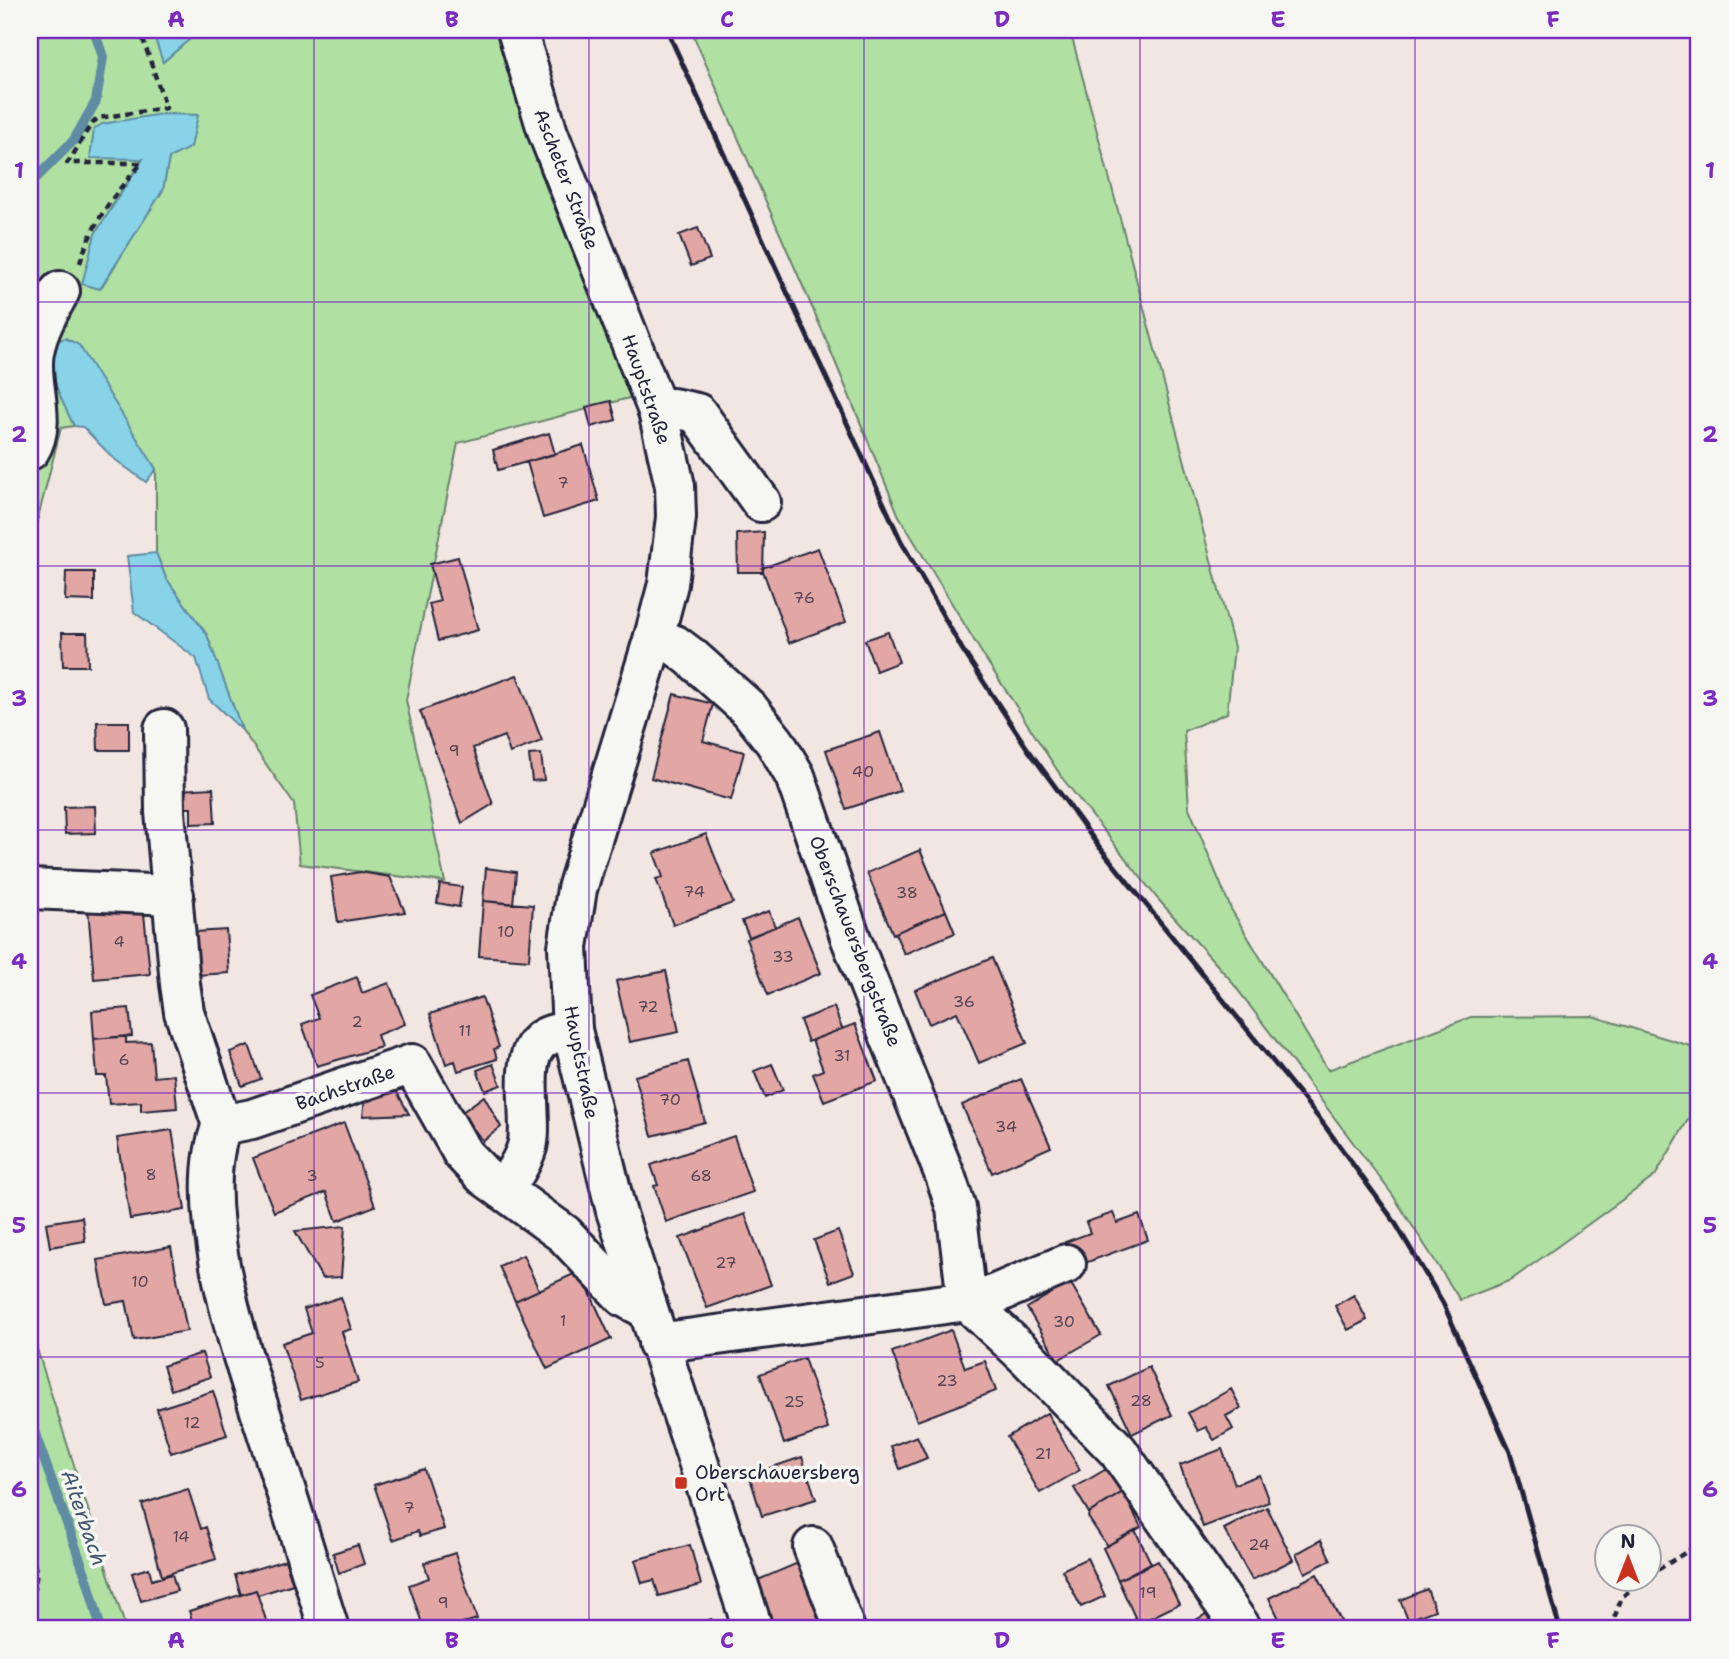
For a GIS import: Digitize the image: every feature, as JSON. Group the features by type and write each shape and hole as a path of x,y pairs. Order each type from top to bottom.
{"street":[{"name":"Ascheter Straße","path":"517,30 548,133 624,325"},
{"path":"30,450 37,419 33,355 42,323 60,292"},
{"name":"Hauptstraße","path":"624,325 658,411 669,452 677,517 672,561 654,637 577,889 568,947 572,1030 616,1211 753,1629"},
{"path":"658,411 673,408 697,413 761,502"},
{"name":"Oberschauersbergstraße","path":"654,637 675,645 691,657 749,709 775,742 795,776 851,939 956,1208 967,1301"},
{"path":"164,729 165,812 184,1012 222,1125 214,1145 213,1218 243,1355 329,1629"},
{"path":"30,889 174,902"},
{"path":"572,1030 546,1036 534,1046 527,1079 530,1122 528,1145 519,1168 503,1190 564,1234 653,1326 967,1301 993,1295 1066,1264"},
{"name":"Bachstraße","path":"222,1125 253,1119 411,1064 463,1154 484,1176 503,1190"},
{"path":"967,1301 1027,1357 1118,1451 1242,1629"},
{"path":"813,1547 845,1629"}],"path":[{"path":"60,292 70,295 89,232 114,194 142,163 67,163 78,150 90,125 98,118 166,108 140,30"},
{"path":"1662,1567 1699,1544"},
{"path":"30,1552 37,1573 30,1609"},
{"path":"1610,1629 1622,1597 1628,1592"}],"green space":[{"path":"30,30 152,30 163,62 191,38 189,30 495,30 545,185 633,397 458,443 406,700 445,882 300,864 294,804 242,730 207,635 166,578 156,553 156,469 110,397 53,377 74,426 61,428 30,549","holes":["161,114 198,115 169,158 163,190 100,289 110,209 143,158"]},
{"path":"691,30 1070,30 1234,647 1227,713 1184,731 1189,808 1231,909 1328,1070 1471,1017 1592,1016 1694,1047 1699,1101 1655,1176 1511,1280 1460,1300 1392,1194 1228,977 1157,898 1063,779 983,655 899,516 822,330"},
{"path":"30,1327 126,1629 30,1629"}],"water":[{"path":"152,30 189,30 191,38 163,62"},
{"path":"161,114 198,115 191,147 169,158 163,190 100,289 82,284 95,234 143,159 90,158 94,129 102,124"},
{"path":"65,338 79,345 156,469 146,482 113,458 83,427 74,426 60,396 51,364 54,342"},
{"path":"156,553 166,578 207,635 242,730 209,699 196,658 134,612 127,556"}],"building":[{"path":"698,228 710,259 691,266 679,235"},
{"path":"611,401 616,420 591,427 586,407"},
{"path":"549,433 555,454 498,470 493,450"},
{"path":"583,445 599,501 543,518 527,462"},
{"path":"764,532 763,572 738,572 737,534"},
{"path":"818,548 846,622 789,643 762,568"},
{"path":"458,557 478,630 438,641 429,604 440,601 430,564"},
{"path":"66,572 94,572 94,601 65,600"},
{"path":"888,632 899,662 876,671 865,640"},
{"path":"62,633 87,633 88,666 63,666"},
{"path":"517,675 542,741 510,753 504,736 473,748 493,804 462,823 420,711"},
{"path":"674,694 713,704 703,741 744,752 731,800 651,778"},
{"path":"97,722 129,722 129,750 98,750"},
{"path":"880,732 900,791 846,809 826,750"},
{"path":"541,754 544,780 532,781 529,755"},
{"path":"213,788 215,823 191,824 191,808 180,808 179,790"},
{"path":"95,806 96,833 65,834 64,807"},
{"path":"706,834 733,903 673,925 656,879 663,877 654,853"},
{"path":"920,850 946,911 893,934 867,873"},
{"path":"486,868 516,872 513,904 483,901"},
{"path":"360,872 390,877 405,912 338,922 331,877"},
{"path":"440,884 462,887 459,907 437,903"},
{"path":"483,901 533,905 529,960 479,956"},
{"path":"143,903 150,974 94,979 88,908"},
{"path":"769,911 775,927 749,937 742,921"},
{"path":"946,911 955,933 904,954 895,933"},
{"path":"798,917 821,973 768,995 746,939"},
{"path":"226,930 229,973 197,975 195,932"},
{"path":"992,958 1027,1043 979,1063 957,1012 929,1024 915,990"},
{"path":"666,971 679,1032 630,1042 616,981"},
{"path":"357,977 362,993 389,983 405,1024 377,1035 381,1047 317,1066 302,1024 319,1018 310,995"},
{"path":"482,997 499,1047 494,1049 497,1059 458,1071 455,1061 446,1064 430,1014"},
{"path":"834,1007 842,1029 808,1042 800,1020"},
{"path":"129,1008 132,1036 94,1039 92,1011"},
{"path":"855,1024 877,1081 824,1101 813,1074 823,1070 812,1040"},
{"path":"126,1036 126,1043 151,1042 154,1077 174,1075 177,1108 141,1111 141,1102 109,1104 106,1076 97,1076 94,1039"},
{"path":"249,1045 261,1079 242,1086 230,1052"},
{"path":"688,1061 705,1122 652,1136 635,1076"},
{"path":"493,1064 501,1085 485,1091 477,1070"},
{"path":"772,1064 783,1090 765,1098 754,1071"},
{"path":"1021,1079 1051,1147 992,1173 962,1105"},
{"path":"397,1092 409,1114 363,1116 365,1098"},
{"path":"484,1096 501,1127 483,1141 461,1113"},
{"path":"344,1123 375,1206 337,1221 326,1192 274,1212 253,1158"},
{"path":"172,1130 185,1210 130,1219 117,1138"},
{"path":"734,1136 753,1192 666,1222 654,1186 658,1185 651,1165"},
{"path":"1113,1213 1117,1223 1139,1215 1148,1240 1074,1267 1065,1242 1090,1233 1086,1222"},
{"path":"745,1214 771,1285 707,1308 680,1238"},
{"path":"82,1217 85,1241 50,1247 46,1223"},
{"path":"345,1226 341,1277 322,1278 295,1231"},
{"path":"838,1231 854,1273 830,1282 814,1240"},
{"path":"171,1247 187,1331 134,1340 126,1301 106,1304 98,1260"},
{"path":"523,1255 539,1290 515,1301 499,1266"},
{"path":"580,1271 611,1339 547,1369 515,1301"},
{"path":"1070,1282 1101,1335 1058,1360 1027,1308"},
{"path":"1354,1295 1367,1320 1348,1330 1335,1306"},
{"path":"341,1297 351,1329 342,1332 358,1382 301,1400 282,1343 312,1333 304,1309"},
{"path":"951,1330 965,1368 985,1361 996,1391 917,1421 892,1352"},
{"path":"202,1353 210,1377 171,1390 163,1366"},
{"path":"804,1358 828,1429 784,1444 760,1374"},
{"path":"1149,1367 1172,1415 1132,1434 1109,1386"},
{"path":"1231,1389 1241,1408 1226,1416 1233,1429 1214,1440 1206,1427 1198,1431 1188,1413"},
{"path":"213,1391 227,1435 171,1453 157,1409"},
{"path":"1047,1413 1080,1470 1040,1493 1007,1437"},
{"path":"917,1436 927,1458 900,1469 891,1446"},
{"path":"1222,1449 1235,1484 1259,1475 1269,1502 1203,1527 1180,1465"},
{"path":"802,1457 816,1499 762,1516 749,1475"},
{"path":"1108,1468 1123,1492 1089,1513 1074,1488"},
{"path":"424,1469 444,1529 420,1536 418,1531 393,1540 374,1485"},
{"path":"188,1489 201,1529 206,1527 216,1559 162,1576 142,1504"},
{"path":"1123,1492 1141,1527 1107,1546 1088,1517 1089,1513"},
{"path":"1267,1507 1293,1560 1252,1580 1224,1529"},
{"path":"1135,1530 1151,1563 1118,1580 1103,1548"},
{"path":"1321,1540 1331,1560 1305,1573 1296,1554"},
{"path":"358,1545 364,1564 339,1573 333,1553"},
{"path":"690,1545 701,1585 659,1596 654,1580 642,1583 635,1560"},
{"path":"455,1553 477,1619 445,1629 424,1629 409,1585 429,1578 424,1563"},
{"path":"1087,1558 1105,1596 1081,1607 1062,1570"},
{"path":"285,1560 293,1584 258,1595 256,1590 241,1595 235,1575"},
{"path":"805,1560 835,1629 771,1629 751,1583"},
{"path":"1158,1561 1179,1604 1138,1624 1118,1580"},
{"path":"149,1568 152,1580 172,1574 177,1591 141,1601 132,1573"},
{"path":"1317,1574 1345,1629 1284,1629 1269,1598"},
{"path":"1427,1589 1435,1610 1408,1620 1400,1600"},
{"path":"256,1590 269,1629 195,1629 189,1611"},
{"path":"1211,1611 1222,1629 1194,1629 1191,1623"},
{"path":"711,1619 715,1629 686,1629"}],"waterway":[{"name":"Aiterbach","path":"30,184 74,140 96,101 103,57 94,30"},
{"name":"Aiterbach","path":"30,1420 88,1582 101,1629"}],"railway":[{"path":"667,30 901,541 962,649 1027,748 1097,844 1322,1122 1394,1221 1443,1303 1510,1452 1560,1629"}],"place":[{"name":"Oberschauersberg Ort","path":"681,1483"}]}
